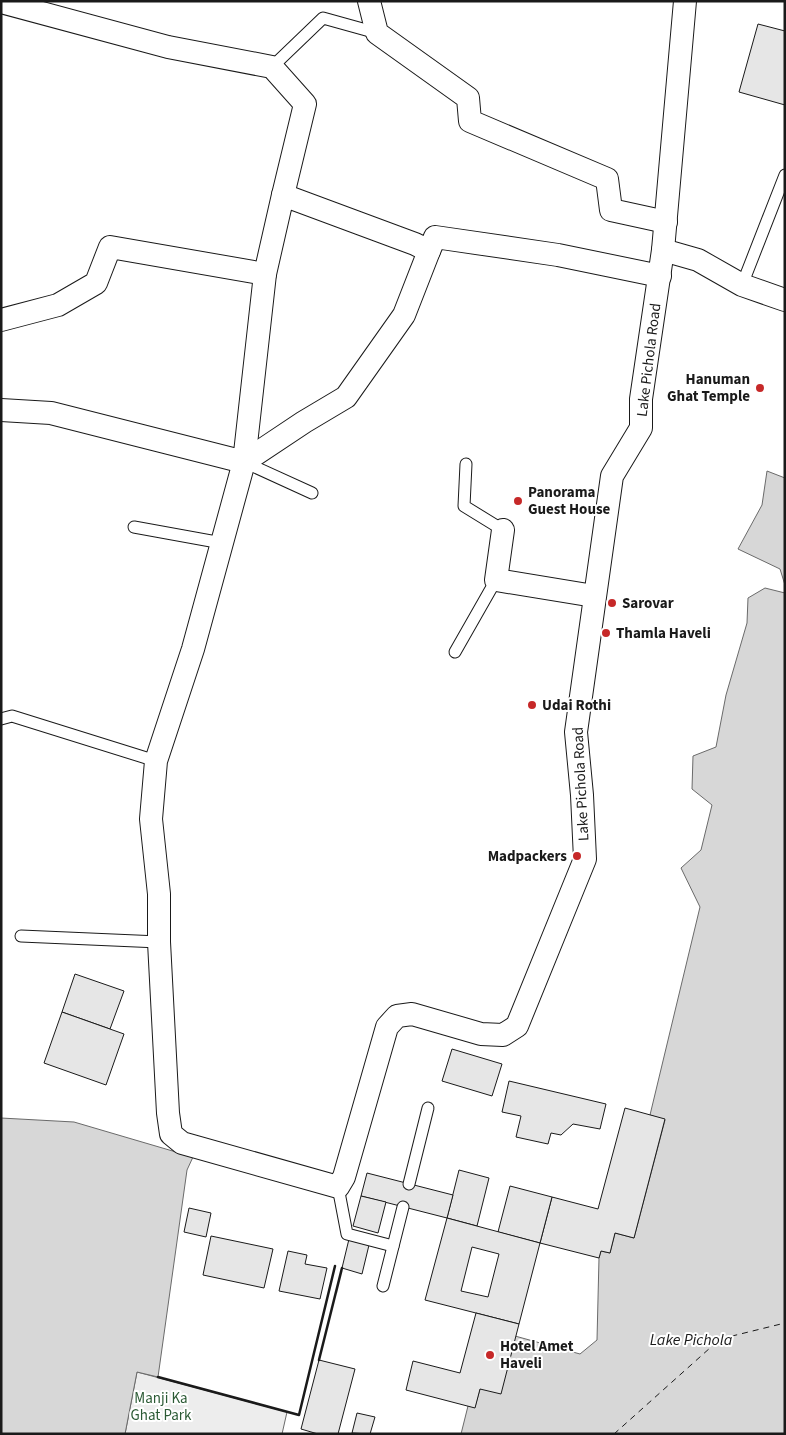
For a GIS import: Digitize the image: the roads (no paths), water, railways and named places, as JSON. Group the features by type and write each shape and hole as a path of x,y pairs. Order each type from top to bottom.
{"street":[{"path":"369,1 377,33 468,98 470,121 608,178 611,210 666,222"},
{"name":"Lake Pichola Road","path":"338,1187 344,1177 387,1028 397,1016 412,1014 481,1034 503,1035 517,1026 585,859 582,795 576,732 612,476 641,428 641,399 664,250 685,1"},
{"path":"2,2 168,47 272,68 305,104 265,274 244,462 193,649 156,762 151,819 159,894 159,942 168,1113 171,1134 182,1143 338,1187"},
{"path":"283,195 415,244 429,251"},
{"path":"1,410 51,413 244,462 346,397 404,315 435,237 558,254 660,276"},
{"path":"1,320 58,305 96,282 110,247 265,274"},
{"path":"664,250 698,260 742,285 785,300"},
{"path":"503,530 496,580 594,596"}],"lane":[{"path":"272,68 323,18 377,33"},
{"path":"742,285 785,176"},
{"path":"244,462 312,493"},
{"path":"466,464 464,506 503,530"},
{"path":"134,527 222,543"},
{"path":"456,652 496,580"},
{"path":"1,719 12,716 156,762"},
{"path":"20,936 159,942"},
{"path":"409,1184 428,1108"},
{"path":"338,1187 347,1234 393,1246"},
{"path":"383,1286 403,1207"}],"water":[{"path":"767,471 785,478 785,585 780,569 738,549 762,505"},
{"name":"Lake Pichola","path":"765,588 785,593 785,1434 461,1434 468,1406 475,1407 480,1389 515,1336 580,1354 597,1340 599,1258 601,1251 610,1253 615,1233 634,1238 665,1120 650,1115 700,907 681,868 701,850 712,805 692,789 693,756 716,747 726,695 747,623 748,598"},
{"path":"1,1118 74,1122 193,1157 187,1170 158,1377 137,1372 125,1434 1,1434"}],"place":[{"name":"Hanuman Ghat Temple","path":"760,388"},
{"name":"Panorama Guest House","path":"518,501"},
{"name":"Sarovar","path":"612,603"},
{"name":"Thamla Haveli","path":"606,633"},
{"name":"Udai Rothi","path":"532,705"},
{"name":"Madpackers","path":"577,856"},
{"name":"Hotel Amet Haveli","path":"490,1355"}],"park label":[{"name":"Manji Ka Ghat Park","path":"161,1406"}]}
